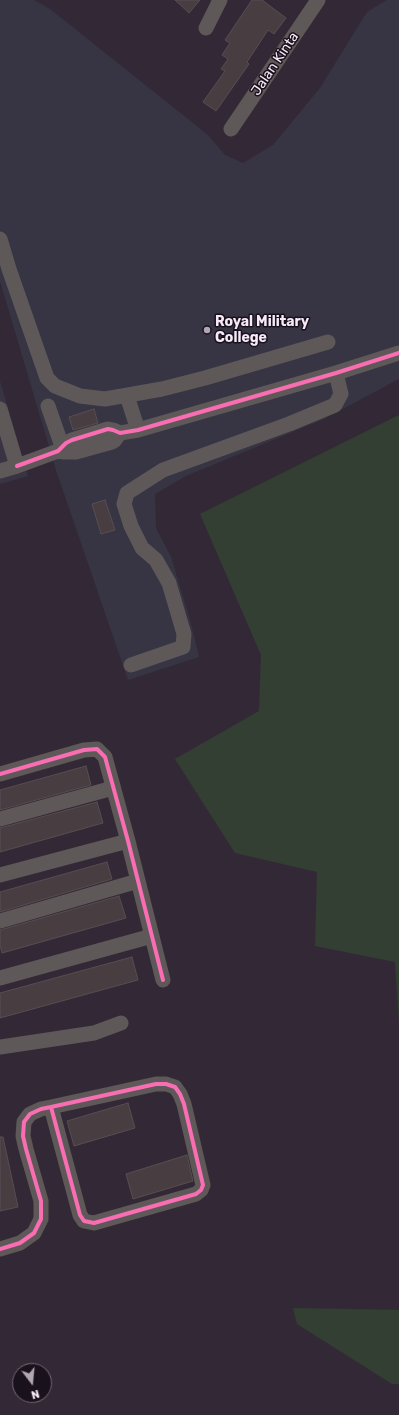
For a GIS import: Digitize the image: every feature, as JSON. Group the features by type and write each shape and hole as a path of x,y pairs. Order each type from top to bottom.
{"street":[{"path":"206,28 220,0"},
{"name":"Jalan Kinta","path":"231,129 318,0"},
{"path":"0,239 47,378 55,386 80,396 105,399 162,389 328,342"},
{"path":"0,472 61,450 76,452 112,442 120,433 138,430 336,373 399,353"},
{"path":"131,665 183,647 184,634 169,583 156,560 142,548 131,526 124,504 127,493 163,470 289,424 335,405 341,394 336,373"},
{"path":"127,396 138,430"},
{"path":"48,406 61,450"},
{"path":"0,409 16,466"},
{"path":"0,774 84,750 97,749 105,757 128,840 163,980"},
{"path":"0,819 113,788"},
{"path":"0,875 128,840"},
{"path":"0,921 138,881"},
{"path":"0,978 152,936"},
{"path":"0,1047 94,1033 121,1023"},
{"path":"0,1249 20,1243 34,1233 41,1220 41,1202 23,1136 24,1122 30,1114 51,1107 156,1084 166,1084 175,1087 184,1104 203,1185 201,1190 196,1194 94,1223 84,1221 80,1215 51,1107"}],"shaded area":[{"name":"Royal Military College","path":"0,0 34,0 50,9 208,135 225,155 243,163 273,145 320,88 367,12 387,0 399,0 399,379 324,419 186,476 155,494 156,528 171,557 190,620 199,657 128,680 56,470 0,281"},
{"path":"0,381 28,476 0,484"}],"green space":[{"path":"399,415 399,1023 395,962 315,946 317,872 235,853 175,759 259,711 261,655 200,514"},
{"path":"293,1308 399,1310 399,1384 392,1384 297,1324"}],"building":[{"path":"175,0 200,0 189,13"},
{"path":"252,0 262,0 286,18 274,34 268,30 247,62 249,64 216,111 203,102 225,71 221,69 228,59 222,55 230,43 225,40"},
{"path":"94,409 98,423 73,430 69,417"},
{"path":"105,500 115,530 101,534 92,504"},
{"path":"86,766 91,785 0,810 0,790"},
{"path":"97,802 103,823 0,852 0,828"},
{"path":"107,862 112,879 0,912 0,892"},
{"path":"119,896 126,918 2,953 0,945 0,930"},
{"path":"132,957 138,980 0,1018 0,993"},
{"path":"128,1103 135,1128 74,1146 67,1121"},
{"path":"0,1137 3,1137 18,1207 0,1211"},
{"path":"187,1155 193,1181 133,1199 126,1174"}],"cycle path":[{"path":"17,466 58,451 66,443 72,440 108,429 120,433 138,430 336,373 399,353"},
{"path":"0,774 84,750 97,749 105,757 163,980"},
{"path":"0,1249 20,1243 34,1233 41,1219 41,1201 23,1136 24,1122 30,1114 41,1109 156,1084 166,1084 175,1087 184,1104 203,1185 201,1190 196,1194 94,1223 84,1221 80,1215 51,1107"}],"place":[{"name":"Royal Military College","path":"207,330"}]}
